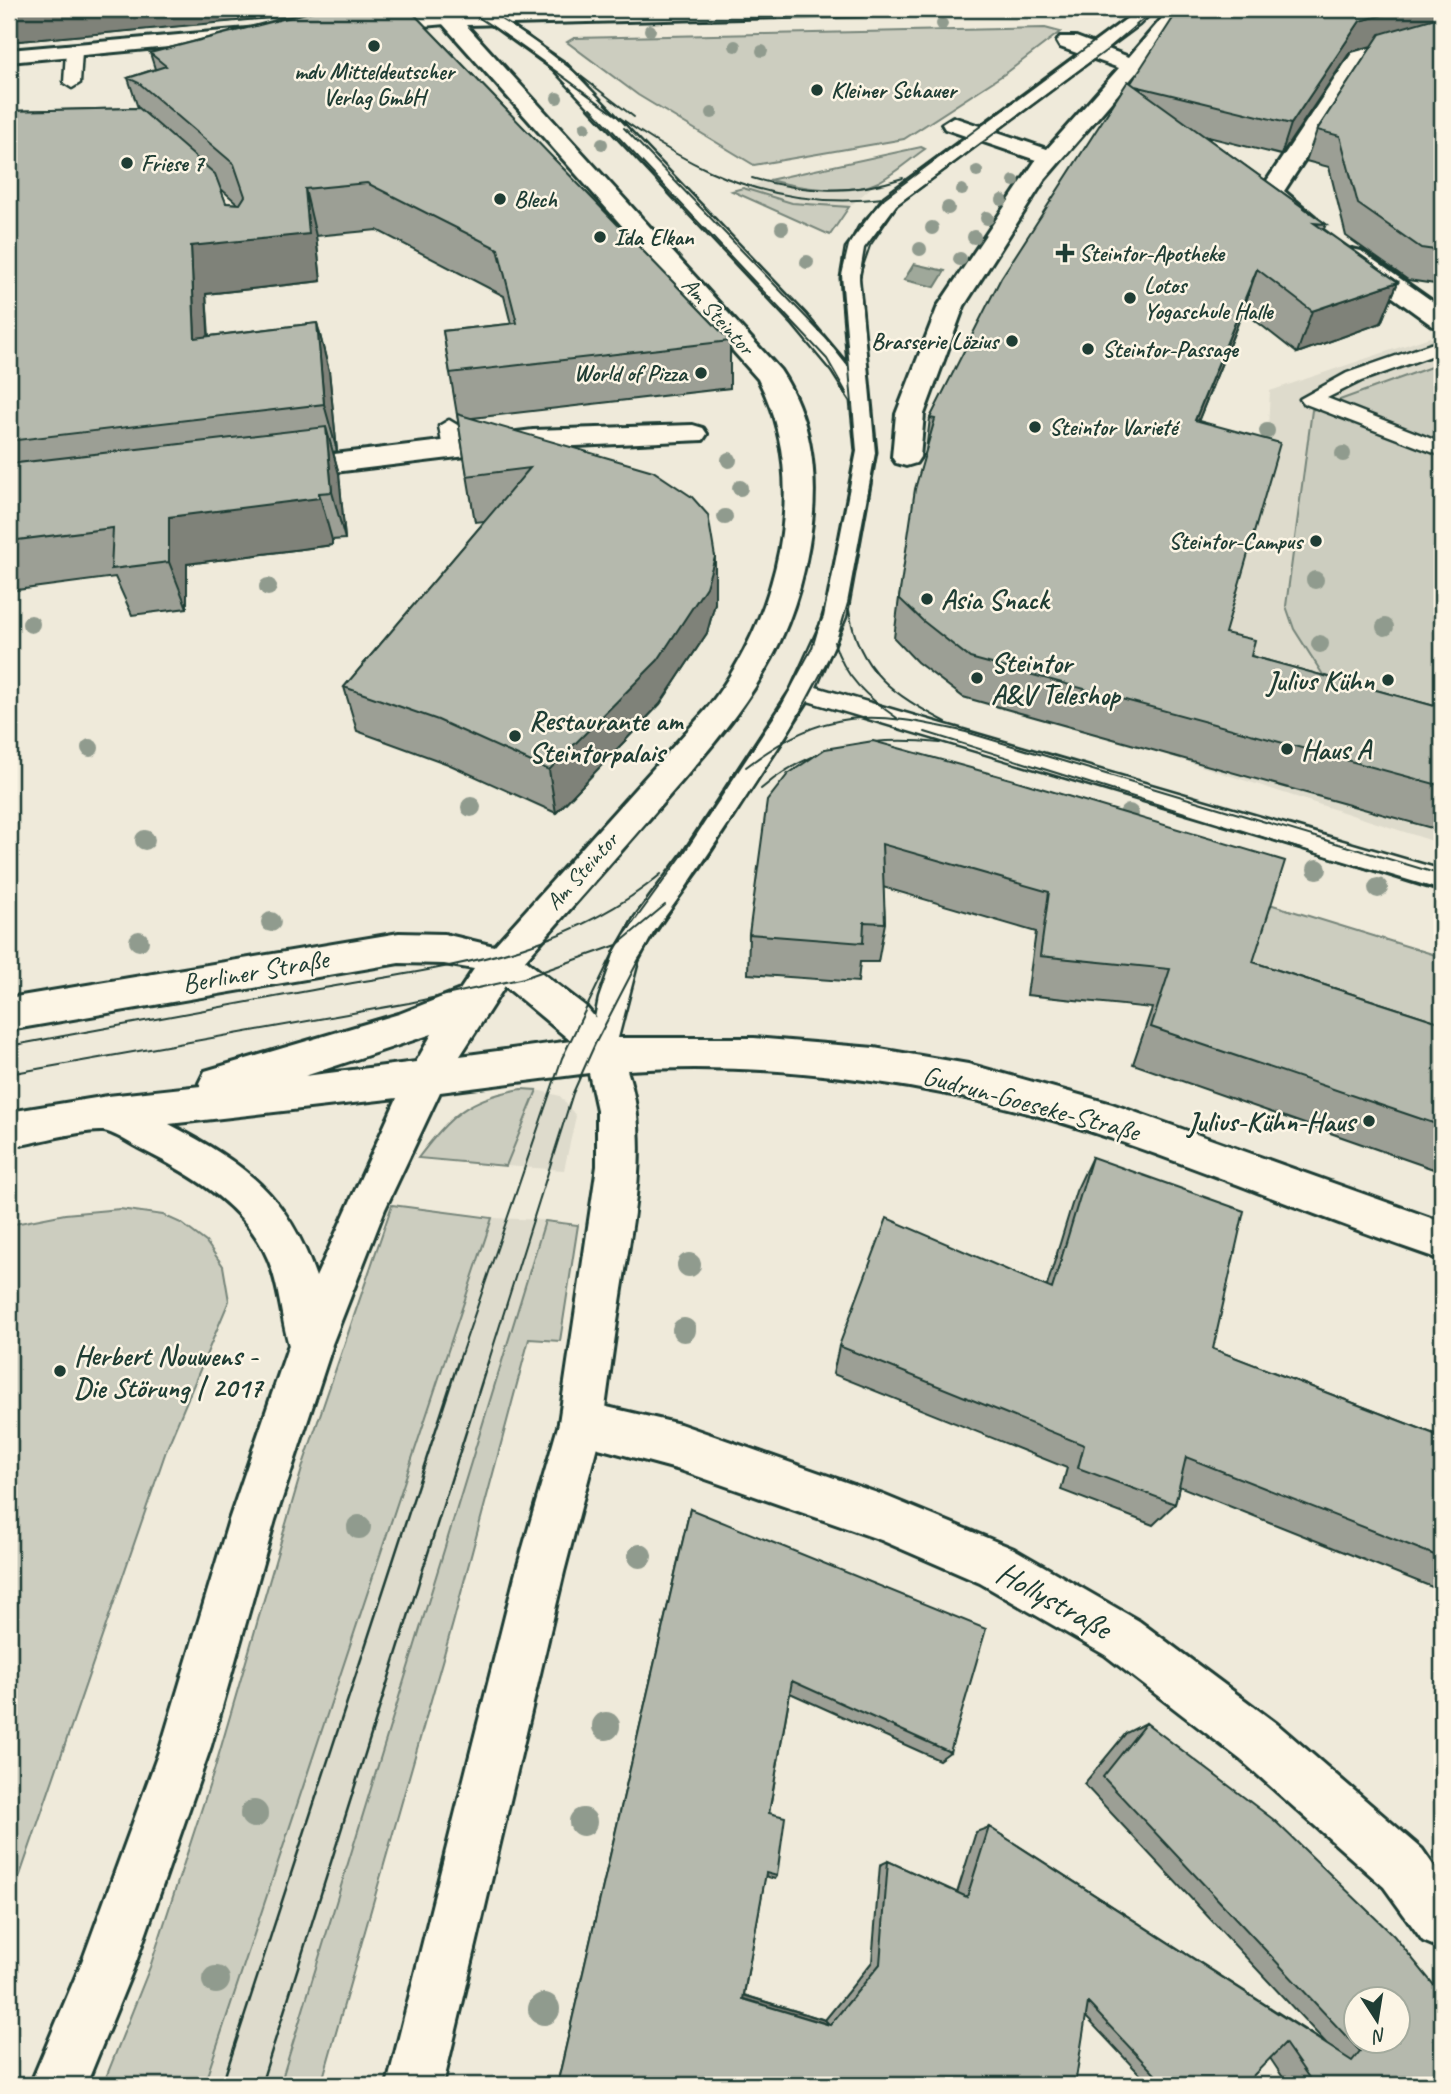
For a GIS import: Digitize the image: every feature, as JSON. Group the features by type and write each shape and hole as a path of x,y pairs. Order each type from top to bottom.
{"street":[{"path":"428,9 447,14 490,18 863,9"},
{"path":"906,457 910,414 951,306 1044,167 1181,9"},
{"path":"344,27 447,14"},
{"name":"Am Steintor","path":"58,2085 109,1962 186,1746 252,1520 310,1347 374,1186 473,1001 502,963 704,733 747,676 769,633 784,588 795,540 802,480 791,419 770,376 447,14"},
{"path":"9,57 74,51 167,52 281,32"},
{"path":"1438,318 1283,206 1272,191 1360,58 1442,34"},
{"path":"1068,42 1133,66"},
{"path":"955,141 981,134 1044,167"},
{"path":"955,141 1044,167"},
{"path":"258,472 451,437 533,439 693,434"},
{"name":"Berliner Straße","path":"9,1014 399,948 437,948 477,953 502,963"},
{"path":"415,2085 540,1572 581,1423 613,1211 617,1159 616,1111 611,1078 602,1054 570,1016 502,963"},
{"path":"9,1130 108,1112 334,1053 402,1030 473,1001"},
{"path":"108,1112 327,1091 602,1054"},
{"name":"Gudrun-Goeseke-Straße","path":"602,1054 754,1054 874,1065 968,1081 1111,1121 1442,1241"},
{"path":"108,1112 208,1163 254,1200 285,1245 304,1306 310,1347"},
{"name":"Hollystraße","path":"581,1423 680,1447 883,1518 997,1566 1122,1638 1258,1742 1403,1868 1442,1922"}],"lane":[{"path":"981,134 1147,9"},
{"path":"490,18 559,66 780,299 841,369 862,411"},
{"path":"72,83 74,51"},
{"path":"602,1054 613,998 625,960 637,937 699,849 802,691 835,617 866,463 850,278 855,248 890,201 955,141"},
{"path":"1442,346 1354,377 1310,399 1442,450"},
{"path":"802,691 1442,880"}],"shaded area":[{"path":"1045,28 1060,32 1009,71 904,139 754,165 638,95 567,42 574,38"},
{"path":"921,147 925,149 895,172 865,187 823,189 769,180"},
{"path":"769,180 812,188 875,184 849,207 792,203 743,188"},
{"path":"743,188 792,203 849,207 830,235 732,191"},
{"path":"914,264 945,271 935,287 904,280"},
{"name":"Steintor-Campus","path":"1430,337 1442,347 1442,844 1132,744 1265,484 1270,391"},
{"path":"1442,363 1442,730 1325,678 1294,629 1286,606 1312,410"},
{"path":"1263,902 1442,957 1442,1070 1232,1001"},
{"path":"521,1089 537,1090 506,1166 418,1158 440,1130 462,1111 487,1098"},
{"path":"537,1090 560,1096 576,1116 564,1170 506,1166"},
{"path":"392,1205 492,1218 204,2085 103,2085 150,1967 214,1771 304,1462"},
{"path":"120,1209 163,1215 181,1223 206,1242 223,1266 229,1301 167,1448 9,1907 9,1225 65,1214"},
{"path":"492,1218 545,1220 280,2085 204,2085"},
{"path":"545,1221 578,1225 560,1341 529,1339 453,1623 321,2085 280,2085"}],"building":[{"path":"322,9 409,9 730,341 450,373 443,331 517,323 498,249 367,183 305,189 309,234 191,246 195,338 317,323 324,404 9,441 9,111 139,108 215,174 226,203 240,204 245,196 234,164 139,83 128,78 166,66 150,53"},
{"path":"1179,9 1405,9 1360,21 1291,124 1131,83"},
{"path":"1442,16 1442,251 1421,248 1358,204 1340,136 1317,130 1380,34"},
{"path":"1128,81 1326,224 1314,223 1398,282 1312,311 1257,269 1195,420 1280,443 1225,633 1255,640 1251,656 1442,708 1442,786 970,658 899,598 915,489 935,419 930,418 1001,278"},
{"path":"457,414 653,471 692,497 708,515 715,557 706,587 658,660 549,770 438,720 344,687 530,468 467,476"},
{"path":"326,427 332,492 319,493 319,498 169,517 169,562 111,569 113,528 9,541 9,464"},
{"path":"873,741 1285,861 1253,962 1442,1023 1442,1126 1151,1027 1170,969 1040,956 1049,892 882,844 885,923 864,922 863,943 749,934 767,801 788,774 825,749"},
{"path":"1092,1157 1244,1211 1213,1349 1442,1437 1442,1558 1186,1457 1175,1504 1078,1468 1084,1445 839,1346 887,1218 1052,1289"},
{"path":"690,1509 986,1629 950,1752 792,1681 769,1813 785,1817 777,1876 766,1873 743,1999 830,2025 880,1964 888,1861 967,1897 989,1827 1342,2056 1352,2061 1356,2056 1412,2056 1412,1986 1342,1986 1342,2032 1103,1777 1146,1723 1274,1820 1394,1936 1442,1995 1442,2085 1314,2085 1285,2043 1244,2085 1165,2085 1088,2003 1075,2085 557,2085"}],"tram line":[{"path":"465,9 659,144 708,170 761,190 819,200 884,198"},
{"path":"884,198 1138,9"},
{"path":"835,646 848,603 876,453 860,275 870,246 898,205 1107,50 1155,9"},
{"path":"502,20 526,34 634,117"},
{"path":"591,108 827,359 847,394"},
{"path":"624,128 825,337 849,367"},
{"path":"752,178 790,187 828,190 865,187 903,178"},
{"path":"849,367 841,275 848,245 858,226 884,198"},
{"path":"617,945 683,854 781,705 812,648 828,594 856,451 849,367"},
{"path":"849,610 861,649 881,679 910,702 946,722"},
{"path":"834,642 835,646"},
{"path":"784,742 835,646"},
{"path":"835,646 844,666 858,686 897,718"},
{"path":"784,742 826,724 851,719 877,718 933,725 966,732 1442,875"},
{"path":"925,732 1442,893"},
{"path":"761,789 801,762 845,746 891,741 940,743"},
{"path":"489,1360 573,1093 595,1044 639,959 784,742"},
{"path":"746,767 784,742"},
{"path":"9,1046 451,966 496,955 581,925 622,902 661,874"},
{"path":"617,945 665,905"},
{"path":"9,1074 409,1003 524,978 617,945"},
{"path":"459,1360 562,1058 617,945"},
{"path":"222,2085 459,1359"},
{"path":"261,2085 489,1359"}],"place":[{"name":"mdv Mitteldeutscher Verlag GmbH","path":"374,46"},
{"name":"Kleiner Schauer","path":"817,90"},
{"name":"Friese 7","path":"127,163"},
{"name":"Blech","path":"500,199"},
{"name":"Ida Elkan","path":"600,237"},
{"name":"Steintor-Apotheke","path":"1065,253"},
{"name":"Lotos Yogaschule Halle","path":"1130,298"},
{"name":"Brasserie Lözius","path":"1012,341"},
{"name":"Steintor-Passage","path":"1088,349"},
{"name":"World of Pizza","path":"701,373"},
{"name":"Steintor Varieté","path":"1035,427"},
{"name":"Steintor-Campus","path":"1316,541"},
{"name":"Asia Snack","path":"927,599"},
{"name":"Steintor A&V Teleshop","path":"977,678"},
{"name":"Julius Kühn","path":"1388,680"},
{"name":"Restaurante am Steintorpalais","path":"515,736"},
{"name":"Haus A","path":"1287,749"},
{"name":"Julius-Kühn-Haus","path":"1369,1121"},
{"name":"Herbert Nouwens - Die Störung | 2017","path":"60,1371"}]}
